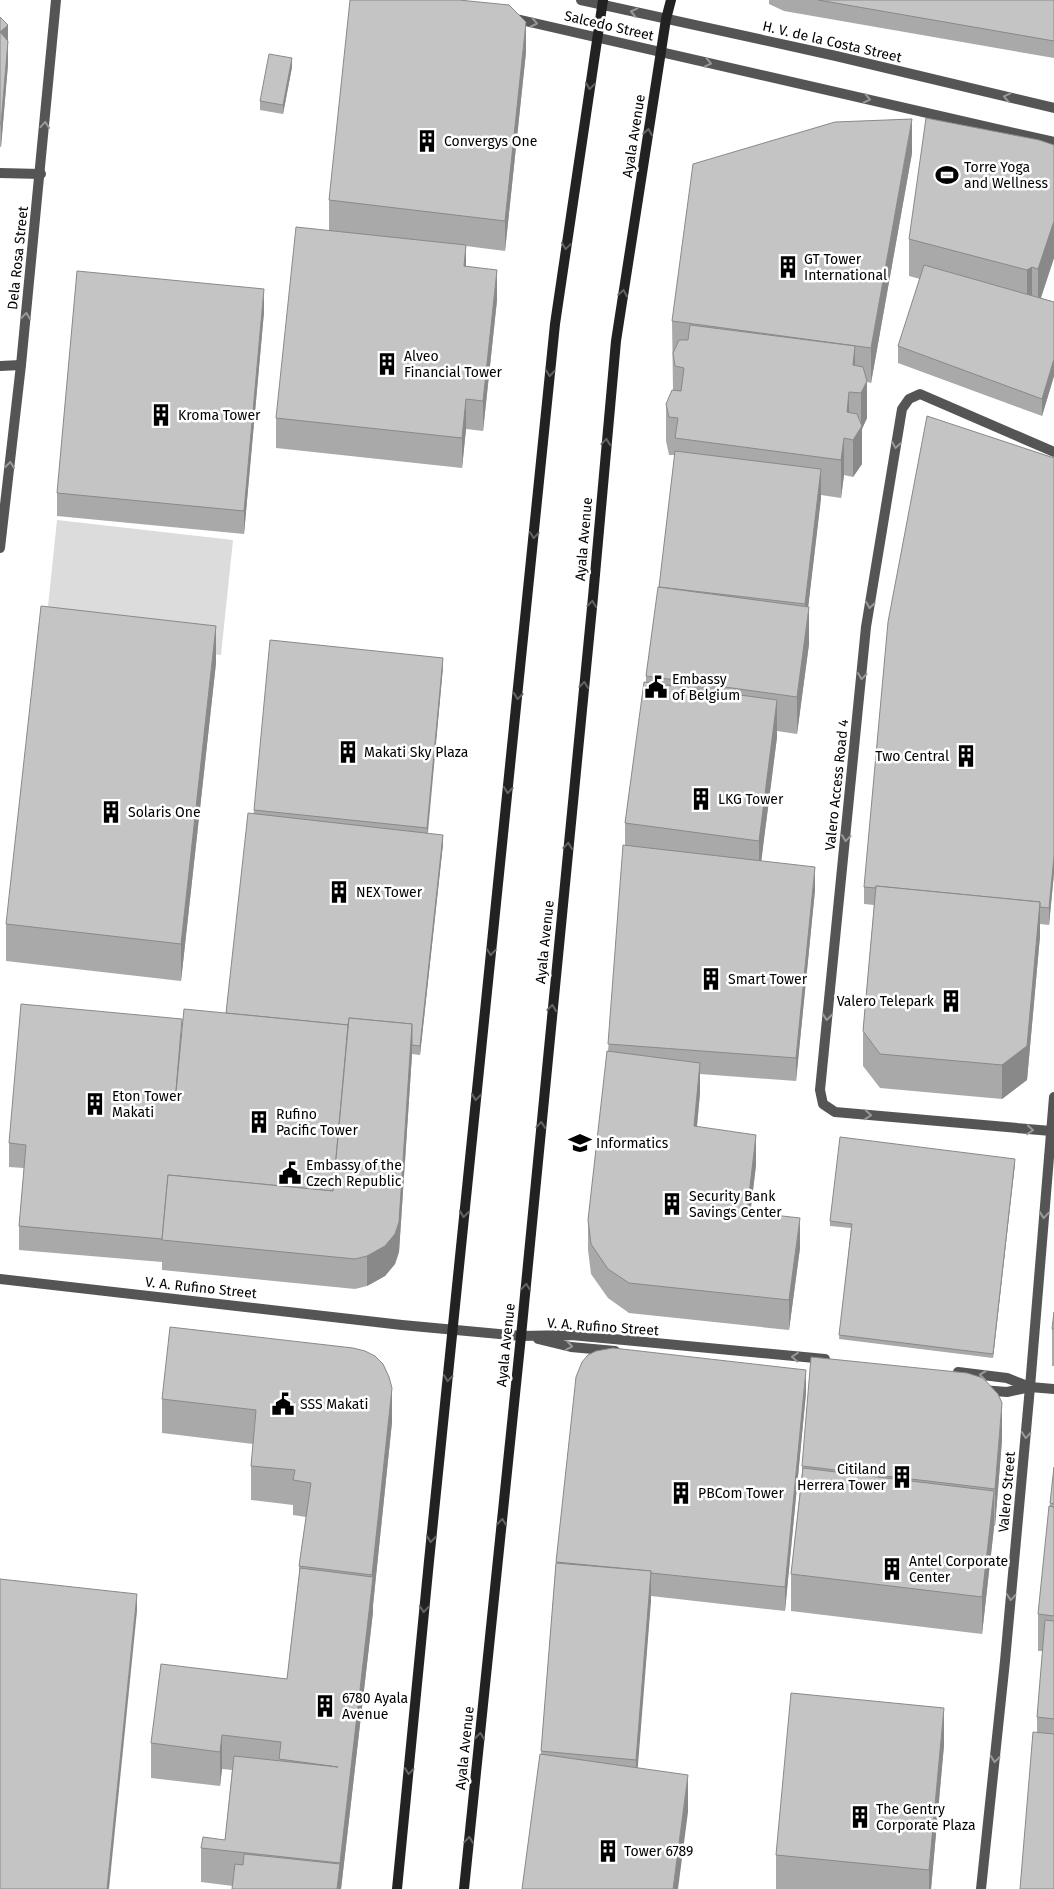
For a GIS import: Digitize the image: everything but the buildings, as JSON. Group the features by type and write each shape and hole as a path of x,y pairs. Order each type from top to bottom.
{"main road":[{"name":"Ayala Avenue","path":"464,1889 521,1336 616,341 666,19 671,0"},
{"path":"397,1889 555,324 603,2"}],"street":[{"name":"Dela Rosa Street","path":"0,548 22,364 56,0"},
{"name":"Salcedo Street","path":"581,0 603,2"},
{"name":"H. V. de la Costa Street","path":"603,2 666,19 836,56 1054,108"},
{"name":"Salcedo Street","path":"502,16 661,52"},
{"path":"661,52 1054,142"},
{"path":"0,173 41,174"},
{"path":"0,366 22,364"},
{"name":"Valero Access Road 4","path":"1051,1131 835,1112 823,1104 820,1090 866,627 902,409 909,398 920,394 1054,452"},
{"name":"Valero Street","path":"981,1889 1005,1661 1054,1096"},
{"name":"V. A. Rufino Street","path":"0,1279 521,1336 571,1335 836,1360"},
{"path":"521,1336 571,1347 630,1353"},
{"path":"951,1372 1007,1378 1030,1387 1054,1389"},
{"path":"967,1388 1007,1392 1030,1387"}],"shaded area":[{"path":"57,520 233,540 221,655 45,635"}],"place":[{"name":"Convergys One","path":"427,141"},
{"name":"Torre Yoga and Wellness","path":"947,175"},
{"name":"GT Tower International","path":"788,267"},
{"name":"Alveo Financial Tower","path":"387,364"},
{"name":"Kroma Tower","path":"161,415"},
{"name":"Embassy of Belgium","path":"656,687"},
{"name":"Makati Sky Plaza","path":"348,752"},
{"name":"Two Central","path":"966,756"},
{"name":"LKG Tower","path":"701,799"},
{"name":"Solaris One","path":"111,812"},
{"name":"NEX Tower","path":"339,892"},
{"name":"Smart Tower","path":"711,979"},
{"name":"Valero Telepark","path":"951,1001"},
{"name":"Eton Tower Makati","path":"95,1104"},
{"name":"Rufino Pacific Tower","path":"259,1122"},
{"name":"Informatics","path":"580,1143"},
{"name":"Embassy of the Czech Republic","path":"290,1173"},
{"name":"Security Bank Savings Center","path":"672,1204"},
{"name":"SSS Makati","path":"283,1404"},
{"name":"Citiland Herrera Tower","path":"902,1477"},
{"name":"PBCom Tower","path":"681,1493"},
{"name":"Antel Corporate Center","path":"892,1569"},
{"name":"6780 Ayala Avenue","path":"325,1706"},
{"name":"The Gentry Corporate Plaza","path":"860,1817"},
{"name":"Tower 6789","path":"608,1851"}]}
